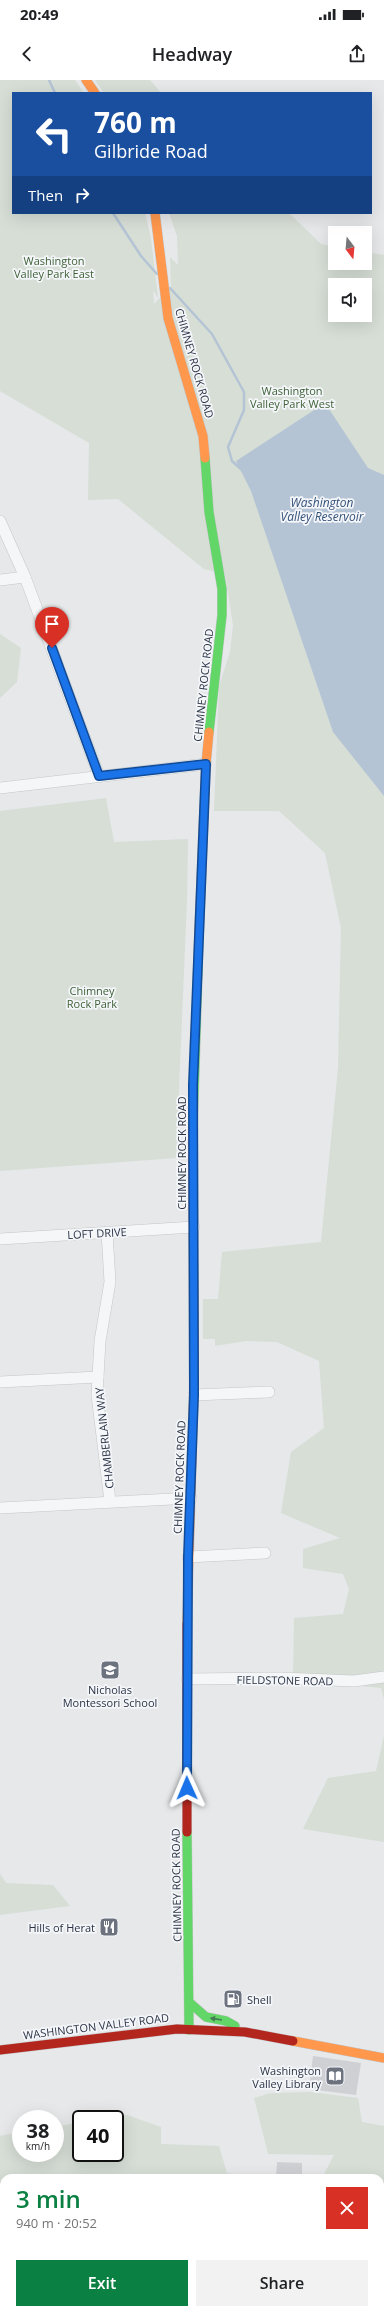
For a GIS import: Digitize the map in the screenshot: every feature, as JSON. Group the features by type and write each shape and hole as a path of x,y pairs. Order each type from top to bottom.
{"street":[{"path":"86,80 94,92"},
{"name":"CHIMNEY ROCK ROAD","path":"155,214 168,318 203,436 209,512 222,589 222,615 206,764 193,1085 194,1395 188,1557 186,1679 190,2030"},
{"path":"0,521 25,577 99,776"},
{"path":"0,580 25,577"},
{"path":"0,788 206,764"},
{"name":"LOFT DRIVE","path":"0,1239 194,1227"},
{"name":"CHAMBERLAIN WAY","path":"107,1232 110,1282 100,1341 97,1395 110,1501"},
{"path":"0,1382 98,1377"},
{"path":"194,1395 269,1392"},
{"path":"0,1508 110,1501 191,1498"},
{"path":"188,1557 265,1553"},
{"name":"FIELDSTONE ROAD","path":"186,1679 281,1678 354,1681 384,1677"},
{"path":"189,2002 206,2018 226,2021 245,2032"},
{"name":"WASHINGTON VALLEY ROAD","path":"0,2050 139,2032 190,2030 245,2032 384,2058"}],"green space":[{"path":"0,80 75,80 83,92 12,92 12,214 145,214 151,238 158,298 153,290 154,304 171,286 170,257 178,265 177,236 169,214 290,214 321,244 328,246 328,270 372,270 372,253 384,255 384,1699 381,1688 293,1679 294,1618 343,1614 349,1589 343,1574 303,1568 303,1549 340,1538 281,1513 291,1452 324,1428 319,1361 277,1342 246,1341 215,1346 215,1339 203,1339 203,1299 218,1299 222,1252 321,1242 338,1068 341,928 325,853 279,811 214,811 219,686 230,652 233,625 225,574 204,569 118,499 88,500 89,443 0,391"},
{"path":"95,80 150,80 160,92 103,92"},
{"path":"0,634 21,648 17,682 0,698"},
{"name":"Chimney Rock Park","path":"106,798 114,842 188,839 187,901 176,1158 0,1171 0,811"},
{"path":"384,1736 384,1842 303,1829 328,1778 376,1771"},
{"path":"0,1874 6,1883 53,1885 70,1906 0,1915"},
{"path":"311,2092 358,2098 362,2122 384,2126 384,2174 324,2174 334,2155 268,2154 254,2098 271,2093"},
{"path":"124,2115 127,2115 161,2127 161,2144 219,2146 227,2173 234,2174 0,2174 0,2136 12,2134 12,2162 64,2162 64,2125 72,2124 72,2162 124,2162"}],"water":[{"name":"Washington Valley Reservoir","path":"325,403 368,468 384,475 384,796 333,732 251,491 236,461"}],"building":[{"name":"Washington Valley Library","path":"313,2056 361,2063 356,2095 309,2089"},
{"path":"277,2162 302,2163 302,2174 276,2174"}],"waterway":[{"path":"49,80 55,92"},
{"path":"114,214 141,256 157,274"},
{"path":"170,288 212,334 244,392 244,410 228,447 232,461 243,471"}],"traffic: fast":[{"path":"205,458 209,512 222,589 222,615 209,732"},
{"path":"193,1126 199,934"},
{"path":"187,1832 189,2030"},
{"path":"189,2002 206,2017 226,2021 235,2026"}],"traffic: slow":[{"path":"86,80 94,92"},
{"path":"155,214 168,318 203,436 205,458"},
{"path":"199,934 206,764 209,732"},
{"path":"187,1624 194,1384"},
{"path":"293,2041 384,2058"}],"traffic: jam":[{"path":"193,1126 194,1384"},
{"path":"187,1624 187,1832"},
{"path":"0,2050 177,2029 245,2032 293,2041"}],"place":[{"name":"Nicholas Montessori School","path":"110,1670"},
{"name":"Hills of Herat","path":"109,1927"},
{"name":"Shell","path":"233,1999"},
{"name":"Washington Valley Library","path":"335,2076"}],"route":[{"path":"52,648 78,714 99,776 206,764 193,1085 194,1395 188,1557 187,1788"}],"park label":[{"name":"Washington Valley Park East","path":"54,266"},
{"name":"Washington Valley Park West","path":"292,396"}]}
